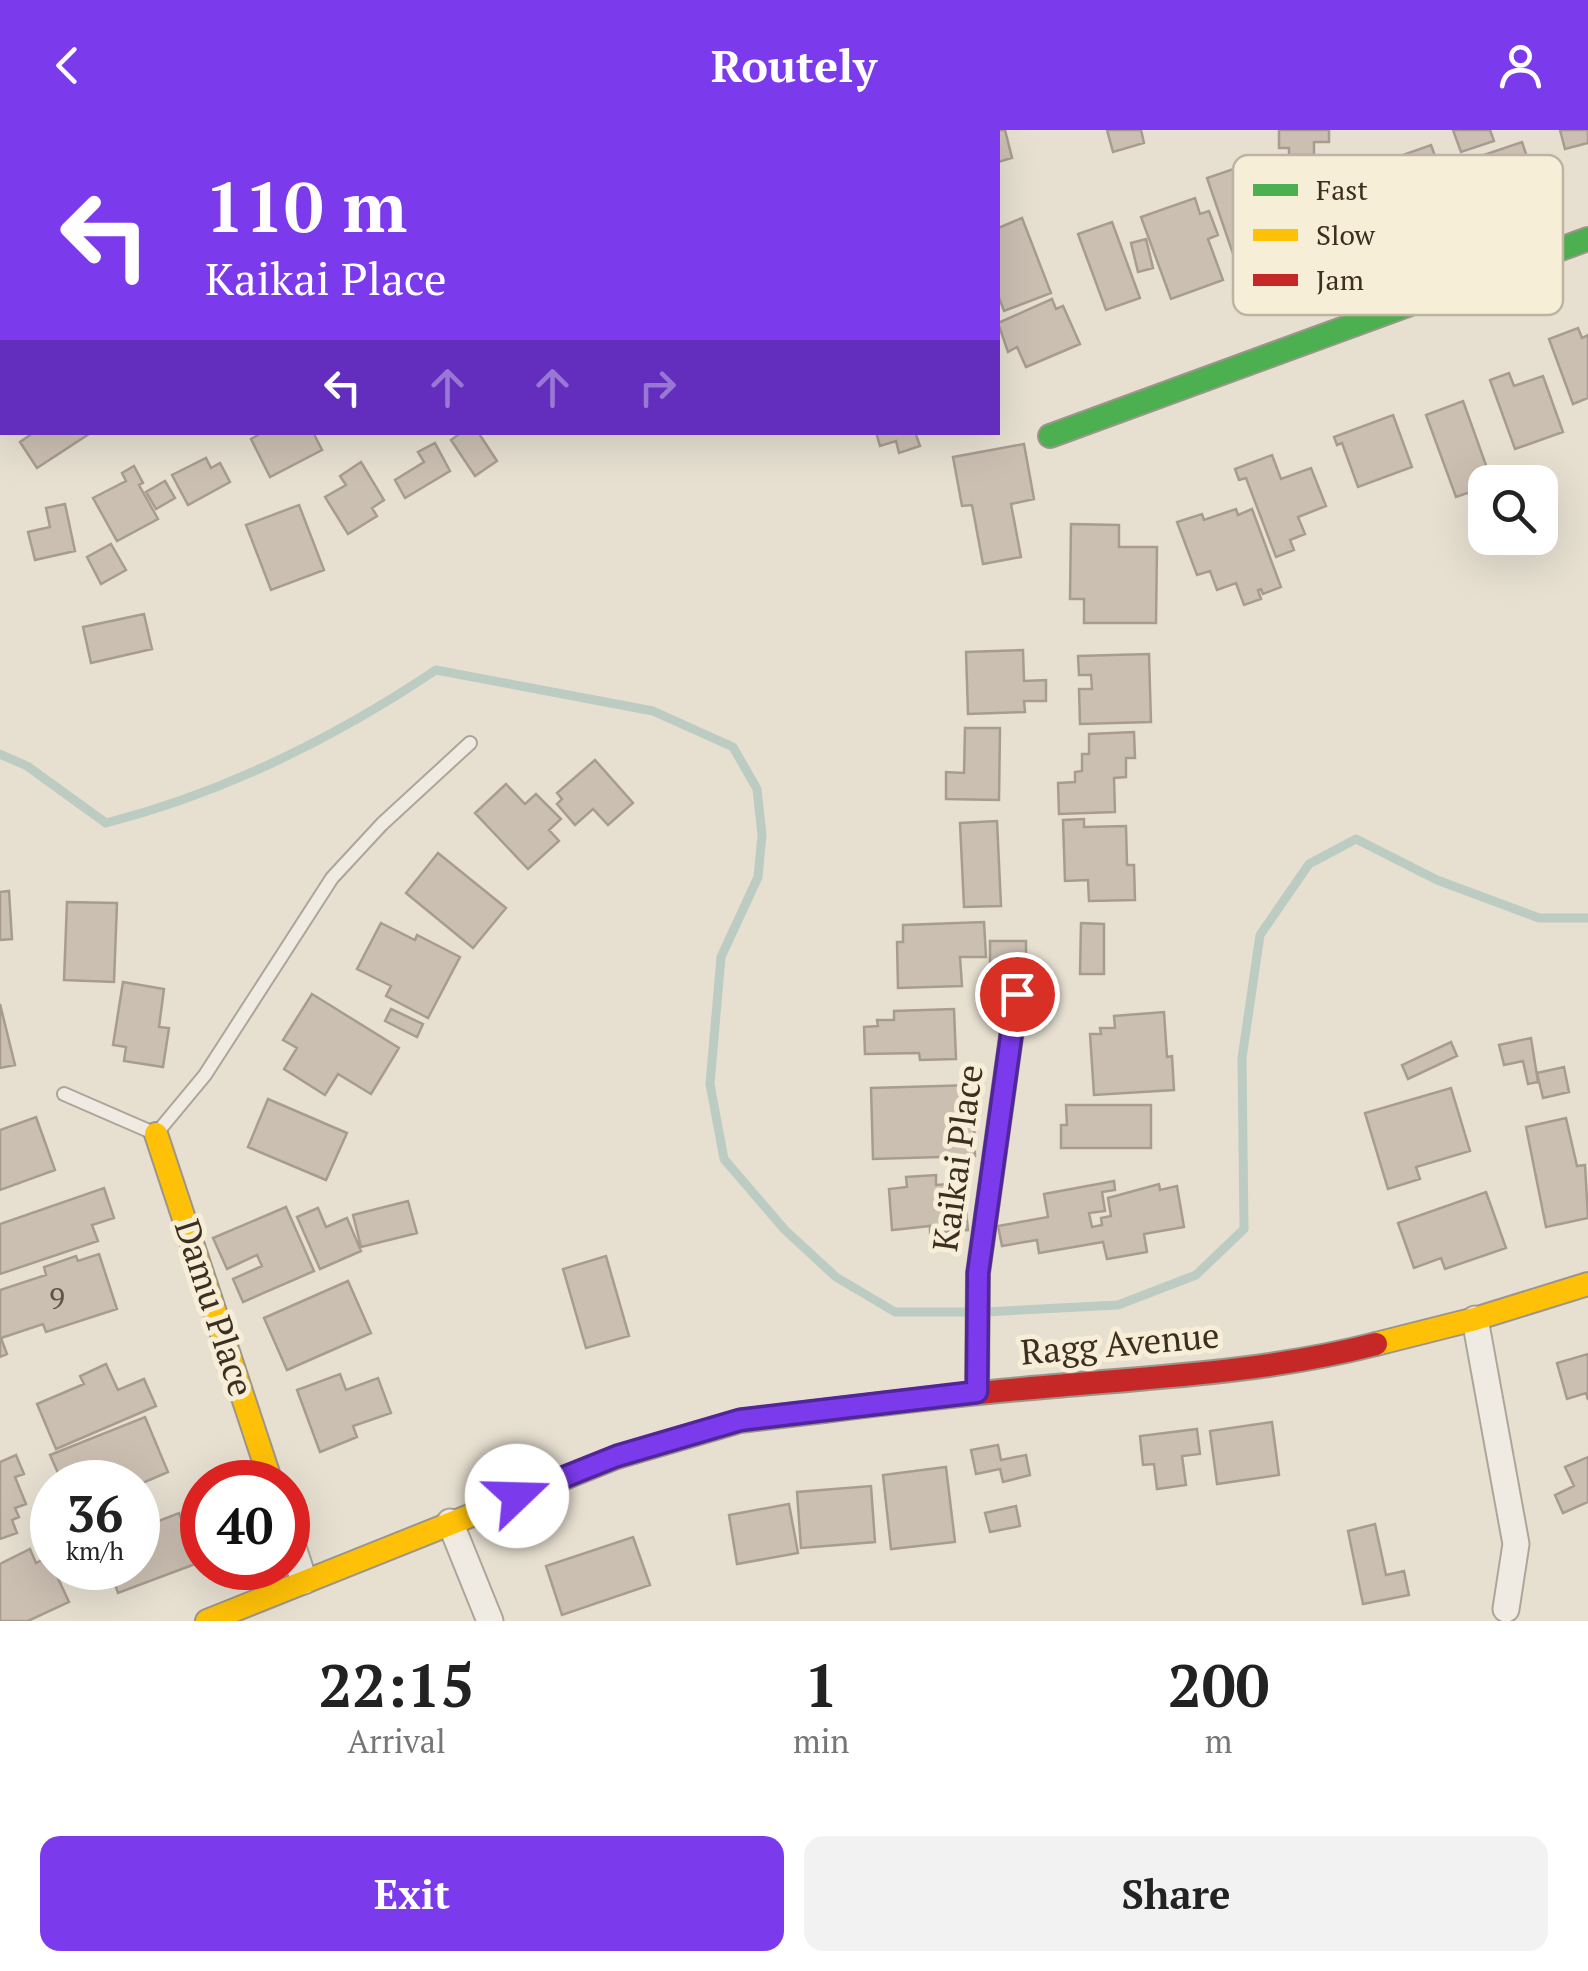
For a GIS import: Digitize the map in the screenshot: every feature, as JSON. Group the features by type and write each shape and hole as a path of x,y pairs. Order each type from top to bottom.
{"street":[{"path":"1563,249 1588,240"},
{"path":"1050,436 1382,315"},
{"name":"Kaikai Place","path":"977,1392 978,1273 1017,994"},
{"name":"Damu Place","path":"156,1134 264,1460"},
{"name":"Ragg Avenue","path":"310,1579 617,1456 740,1420 977,1392 1223,1372 1324,1357 1475,1319 1588,1284"},
{"path":"1475,1319 1516,1544 1506,1609"},
{"path":"450,1522 490,1621"},
{"name":"Ragg Avenue","path":"207,1621 282,1590"}],"lane":[{"path":"64,1094 156,1134 206,1075 332,878 382,824 470,743"}],"building":[{"path":"1000,130 1005,130 1012,158 1000,161"},
{"path":"1107,130 1141,130 1144,143 1113,152"},
{"path":"1279,130 1329,130 1329,142 1314,142 1314,155 1289,155 1289,148 1279,148"},
{"path":"1453,130 1490,130 1494,141 1461,152"},
{"path":"1560,130 1588,130 1588,143 1565,149"},
{"path":"1522,142 1526,155 1484,155"},
{"path":"1431,145 1435,155 1403,155"},
{"path":"1233,169 1233,254 1207,178"},
{"path":"1195,198 1200,214 1209,211 1218,235 1208,239 1223,280 1171,299 1141,217"},
{"path":"1022,218 1051,293 1004,311 1000,300 1000,227"},
{"path":"1112,222 1140,298 1106,310 1078,234"},
{"path":"1146,239 1153,268 1138,272 1131,243"},
{"path":"1052,299 1056,309 1063,306 1080,344 1026,367 1017,347 1008,352 1000,322"},
{"path":"1578,328 1582,338 1588,335 1588,398 1573,404 1549,339"},
{"path":"1509,373 1514,386 1543,376 1563,432 1515,449 1490,380"},
{"path":"1463,401 1486,465 1468,465 1468,493 1456,497 1426,415"},
{"path":"1393,415 1412,467 1358,487 1342,443 1337,445 1334,437"},
{"path":"30,435 87,435 37,468 20,442"},
{"path":"258,435 314,435 322,450 270,477 251,439"},
{"path":"458,435 480,435 497,461 475,476 451,440"},
{"path":"877,435 916,435 920,446 899,453 896,441 880,446"},
{"path":"435,443 450,471 405,498 395,480 424,462 418,452"},
{"path":"1024,444 1034,499 1011,504 1021,557 983,564 972,505 962,506 953,457"},
{"path":"1272,455 1281,479 1311,468 1326,506 1298,517 1305,534 1290,540 1294,550 1276,557 1246,478 1239,480 1235,469"},
{"path":"206,458 211,468 220,463 230,482 188,505 172,475"},
{"path":"361,462 384,500 372,508 377,516 348,534 325,497 346,485 340,476"},
{"path":"134,466 143,483 139,485 158,519 117,541 93,498 126,481 122,473"},
{"path":"165,481 175,498 156,509 146,492"},
{"path":"65,504 75,551 35,560 28,532 50,527 46,508"},
{"path":"299,505 324,570 271,590 246,525"},
{"path":"1236,509 1238,515 1252,509 1281,587 1263,594 1258,590 1261,599 1244,605 1236,583 1217,590 1210,571 1197,575 1177,522 1202,514 1204,520"},
{"path":"1071,524 1119,525 1119,547 1157,547 1156,623 1084,623 1084,599 1070,599"},
{"path":"111,544 126,570 101,584 87,557"},
{"path":"144,614 152,649 91,663 83,627"},
{"path":"1023,650 1024,681 1046,680 1046,701 1024,701 1025,712 968,714 966,652"},
{"path":"1149,654 1151,722 1080,724 1079,689 1092,689 1091,675 1079,675 1078,656"},
{"path":"965,728 1000,728 999,800 946,799 946,772 964,773"},
{"path":"1134,732 1135,758 1126,758 1126,777 1114,778 1115,812 1059,814 1058,783 1075,782 1075,772 1082,771 1082,754 1089,754 1089,734"},
{"path":"595,760 633,803 608,825 593,809 575,825 557,804 562,799 557,793"},
{"path":"506,784 525,804 536,794 561,819 549,830 559,841 528,869 475,813"},
{"path":"1084,819 1084,827 1126,826 1127,865 1134,865 1135,900 1089,901 1088,880 1065,881 1063,820"},
{"path":"997,821 1001,906 964,907 960,823"},
{"path":"438,853 506,908 473,948 406,893"},
{"path":"9,891 12,939 0,940 0,892"},
{"path":"67,902 117,903 114,982 64,980"},
{"path":"984,922 986,957 960,957 962,986 898,988 897,942 903,942 903,925"},
{"path":"381,923 415,940 417,935 460,957 428,1018 386,996 391,986 357,969"},
{"path":"1081,923 1104,924 1104,974 1080,974"},
{"path":"990,941 1026,941 1026,965 990,964"},
{"path":"123,982 164,989 159,1027 169,1028 163,1067 124,1061 126,1047 113,1045"},
{"path":"312,994 399,1048 371,1094 338,1074 325,1095 284,1069 297,1048 283,1040"},
{"path":"0,1004 15,1065 0,1068"},
{"path":"391,1009 423,1024 417,1037 385,1021"},
{"path":"954,1009 956,1059 920,1060 919,1053 865,1054 864,1027 878,1026 877,1020 894,1020 894,1011"},
{"path":"1164,1012 1174,1090 1094,1095 1090,1034 1101,1034 1100,1028 1115,1028 1114,1016"},
{"path":"1531,1038 1538,1082 1528,1084 1523,1061 1504,1065 1499,1045"},
{"path":"1451,1042 1457,1056 1408,1079 1402,1065"},
{"path":"1564,1067 1569,1092 1543,1098 1537,1073"},
{"path":"973,1085 975,1156 873,1159 871,1088"},
{"path":"1451,1088 1470,1151 1416,1167 1420,1179 1388,1189 1365,1113"},
{"path":"268,1099 347,1133 326,1180 248,1147"},
{"path":"1066,1105 1151,1105 1151,1148 1061,1148 1061,1125 1067,1125"},
{"path":"36,1117 55,1170 0,1190 0,1130"},
{"path":"1566,1118 1577,1166 1585,1165 1588,1218 1546,1227 1526,1127"},
{"path":"936,1175 936,1185 963,1183 968,1230 930,1233 930,1226 892,1230 889,1189 907,1187 906,1177"},
{"path":"1114,1181 1115,1190 1102,1192 1105,1211 1089,1213 1092,1227 1102,1225 1101,1218 1111,1216 1108,1198 1159,1184 1160,1190 1177,1186 1184,1227 1144,1234 1147,1252 1107,1259 1103,1242 1039,1253 1037,1240 1002,1246 998,1226 1048,1217 1044,1194"},
{"path":"104,1188 114,1218 92,1225 98,1241 0,1274 0,1224"},
{"path":"1486,1192 1506,1248 1445,1269 1441,1258 1414,1268 1398,1223"},
{"path":"408,1201 417,1233 361,1247 353,1215"},
{"path":"286,1207 314,1271 243,1302 233,1279 262,1266 257,1255 227,1269 213,1238"},
{"path":"318,1208 326,1227 347,1218 361,1251 320,1269 297,1217"},
{"path":"99,1254 117,1309 46,1332 43,1324 1,1338 7,1354 0,1357 0,1290 46,1275 44,1267 76,1256 78,1261"},
{"path":"606,1256 629,1336 586,1348 563,1269"},
{"path":"348,1281 371,1333 287,1370 264,1318"},
{"path":"1588,1354 1588,1400 1586,1393 1567,1399 1557,1363"},
{"path":"106,1364 118,1390 144,1379 156,1406 56,1449 37,1404 84,1384 80,1376"},
{"path":"340,1374 346,1390 378,1378 391,1413 353,1426 357,1437 320,1452 297,1390"},
{"path":"145,1417 168,1472 160,1475 160,1460 52,1460 50,1455"},
{"path":"1272,1422 1279,1475 1217,1484 1210,1431"},
{"path":"1197,1429 1200,1454 1182,1456 1186,1485 1157,1489 1154,1464 1143,1465 1140,1436"},
{"path":"998,1445 1001,1460 1026,1455 1030,1475 1003,1482 1000,1469 976,1474 971,1450"},
{"path":"16,1455 24,1474 15,1477 26,1504 15,1508 19,1517 12,1520 17,1533 0,1539 0,1462"},
{"path":"1588,1457 1588,1502 1563,1513 1555,1495 1574,1486 1565,1467"},
{"path":"946,1467 955,1542 891,1549 883,1475"},
{"path":"871,1486 875,1542 801,1548 797,1492"},
{"path":"789,1504 798,1553 737,1564 729,1515"},
{"path":"1016,1506 1020,1526 990,1532 985,1513"},
{"path":"180,1516 180,1570 160,1577 160,1520"},
{"path":"1375,1524 1386,1575 1404,1571 1409,1595 1363,1604 1348,1531"},
{"path":"633,1537 650,1585 562,1615 546,1566"},
{"path":"30,1549 30,1590 63,1590 69,1602 28,1621 0,1621 0,1564"}],"waterway":[{"path":"0,754 27,766 106,823 193,796 277,760 359,718 436,670 653,711 733,747 757,789 762,835 758,877 721,957 710,1084 724,1159 785,1230 836,1277 895,1312 969,1312"},
{"path":"985,1312 1118,1305 1196,1275 1244,1229 1242,1058 1260,935 1309,864 1356,839 1437,880 1539,918 1588,918"}],"traffic: fast":[{"path":"1563,248 1588,239"},
{"path":"1050,436 1380,315"}],"traffic: slow":[{"path":"977,1392 978,1273 1017,994"},
{"path":"156,1134 264,1460"},
{"path":"1376,1344 1588,1284"},
{"path":"207,1621 617,1457 740,1421 824,1411"}],"traffic: jam":[{"path":"824,1411 1253,1367 1376,1344"}],"route":[{"path":"517,1496 617,1456 740,1420 977,1392 978,1273 1017,994"}]}
